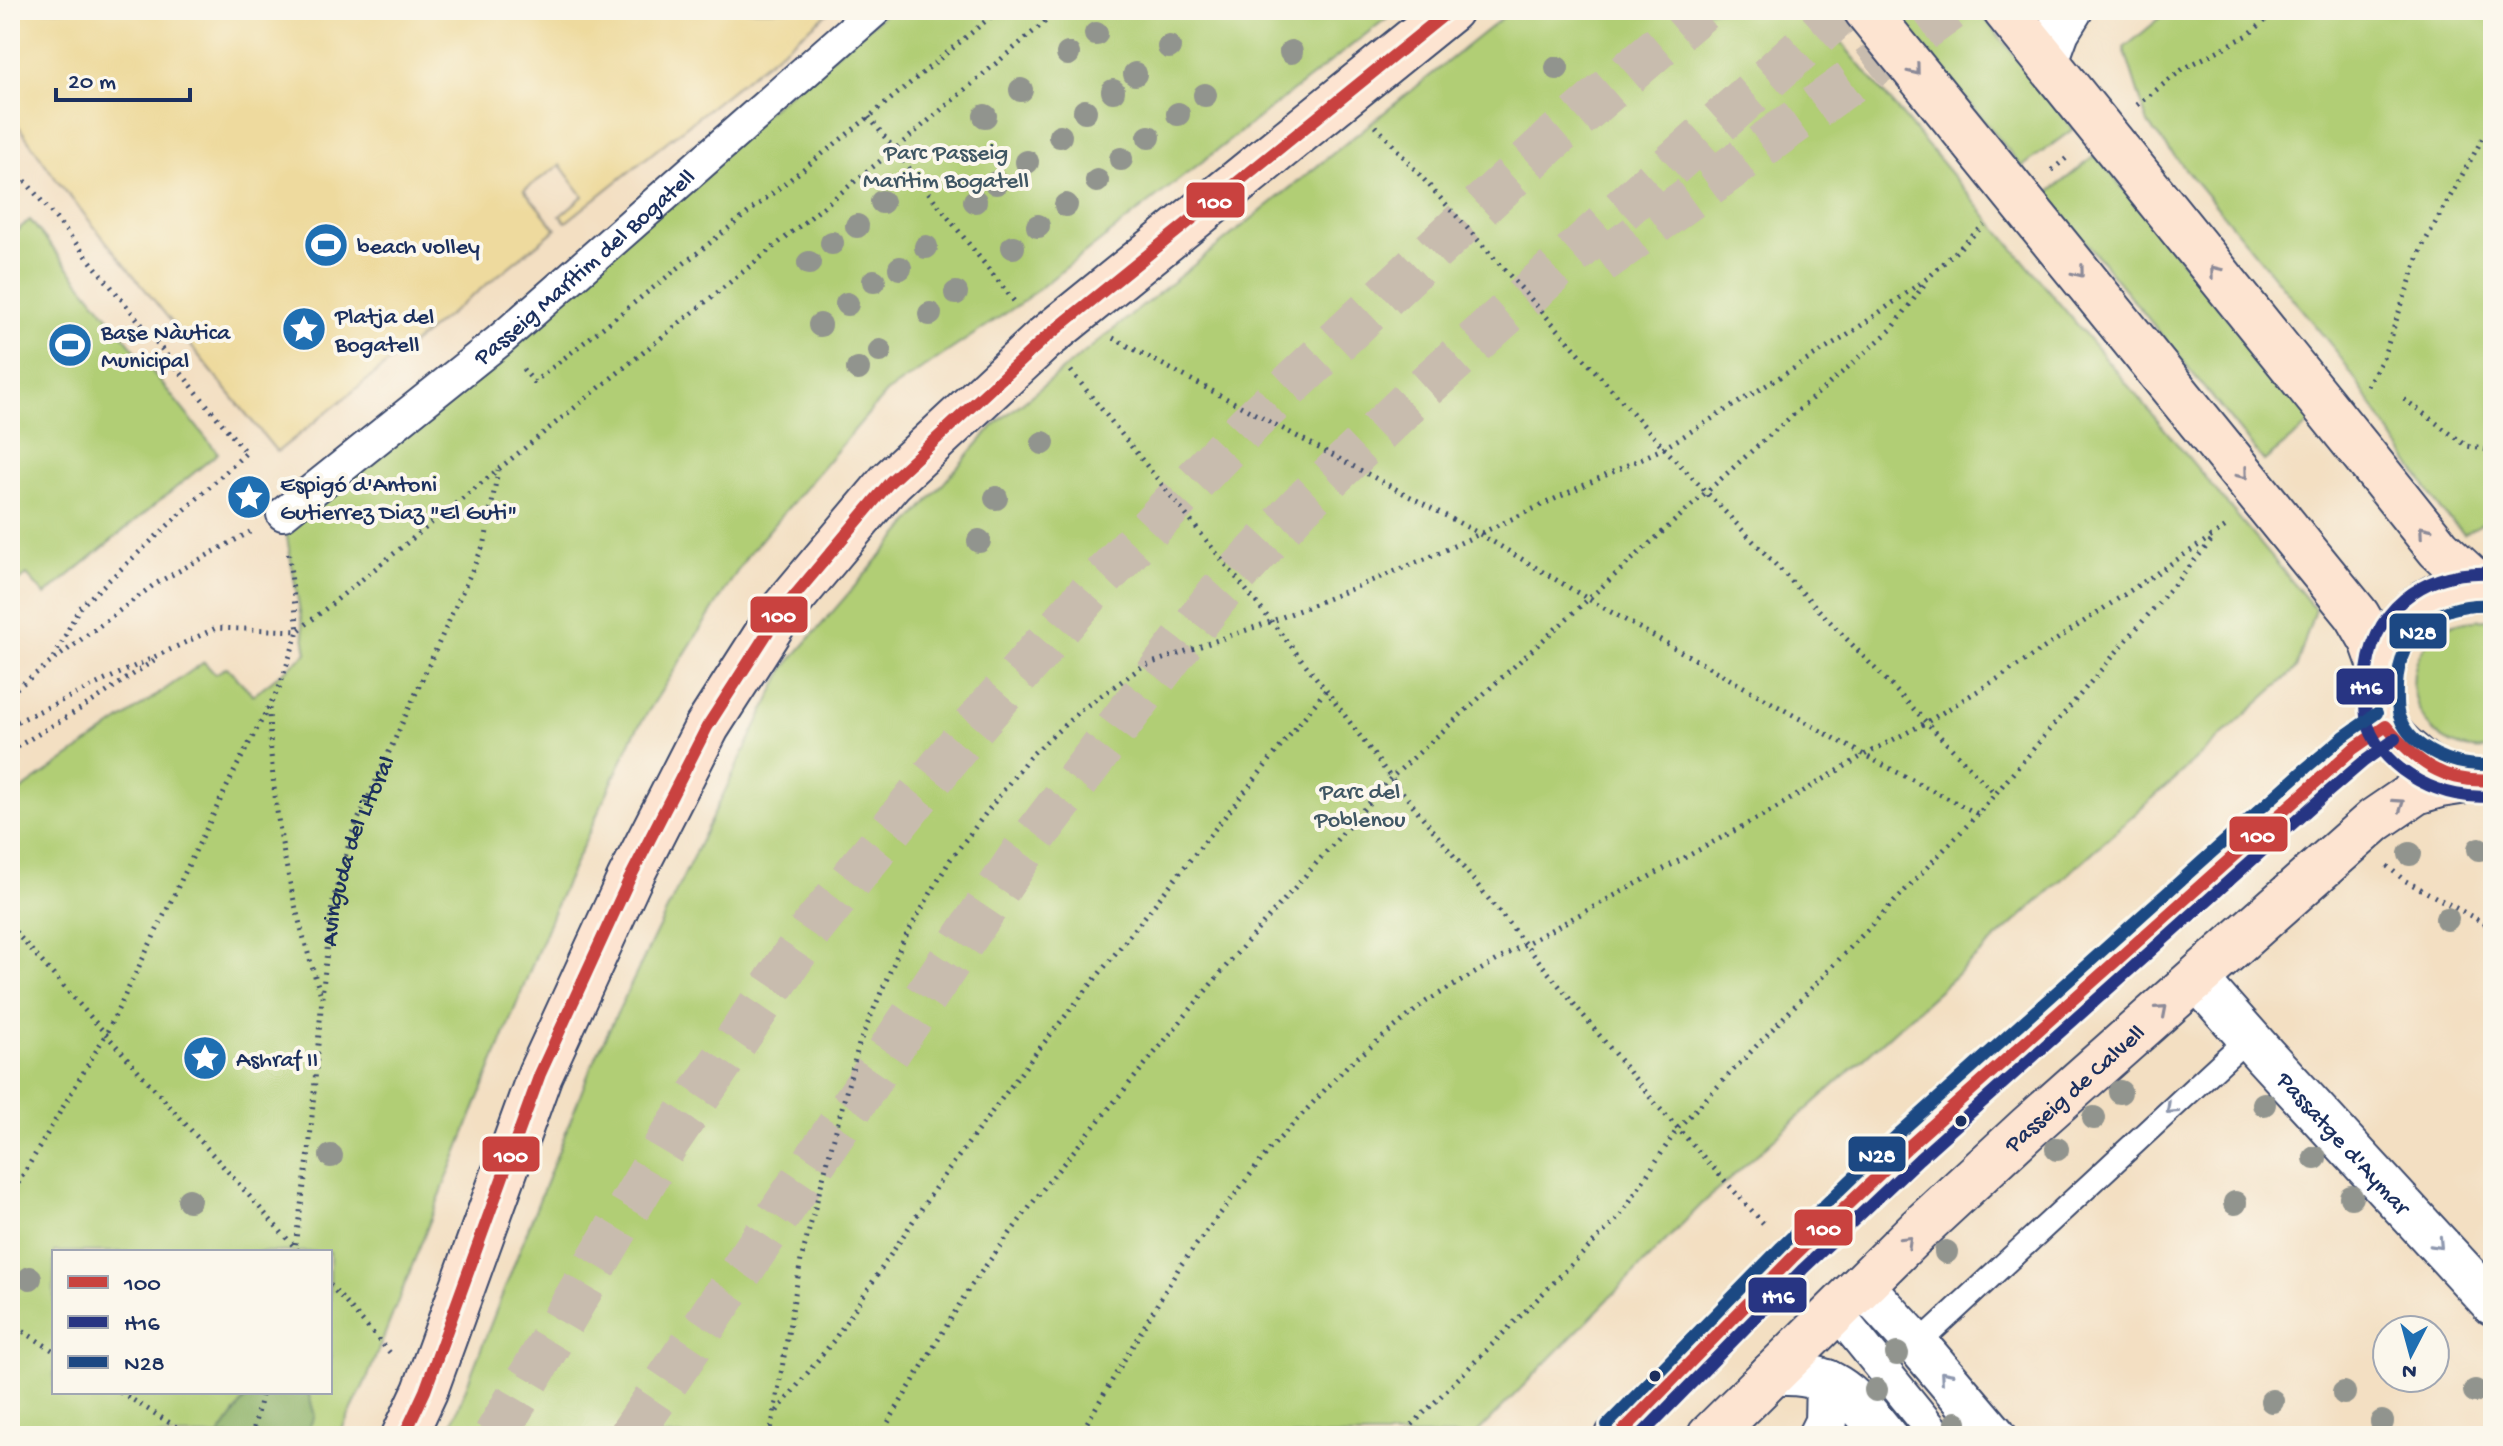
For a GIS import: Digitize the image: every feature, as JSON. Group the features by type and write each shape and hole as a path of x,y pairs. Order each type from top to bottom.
{"main road":[{"path":"404,1436 425,1391 540,1074 622,894 707,727 780,613 890,482 1044,339 1450,10"},
{"path":"1866,10 2357,615 2372,641 2382,669"},
{"path":"2005,10 2406,510 2439,549 2486,588"},
{"path":"2480,781 2449,778 2419,762 2386,726 2381,701 2382,669 2387,649 2396,632 2415,610 2440,594 2459,588 2486,588"},
{"path":"1618,1436 1792,1258 1908,1147 2317,780 2386,726"},
{"name":"Passeig de Calvell","path":"1710,1436 1771,1374 1854,1305 2029,1127 2375,820 2416,792 2440,785 2480,781"}],"street":[{"name":"Passeig Marítim del Bogatell","path":"283,514 499,341 875,10"},
{"path":"2047,61 2058,31 2071,10"},
{"name":"Passatge d'Aymar","path":"2197,979 2493,1304"},
{"path":"1854,1305 1917,1345 1995,1436"},
{"path":"1854,1305 1937,1436"},
{"path":"1771,1374 1794,1374 1843,1388 1885,1436"},
{"path":"1819,1436 1826,1422 1827,1381"}],"lane":[{"path":"1917,1345 2249,1037"}],"path":[{"path":"556,364 869,117 999,10"},
{"path":"10,725 216,628 298,631 895,149 1059,10"},
{"path":"2128,113 2183,69 2248,35 2278,10"},
{"path":"869,117 1018,305"},
{"path":"1375,125 1664,448 1995,794"},
{"path":"2367,400 2366,387 2383,358 2422,247 2493,125"},
{"path":"10,162 246,453 79,608 52,661"},
{"path":"770,1436 801,1260 859,1044 903,941 950,860 1029,757 1081,710 1143,666 1270,622 1430,557 1664,448 1845,337 1929,277 1985,224"},
{"path":"880,1436 970,1287 1049,1181 1232,959 1391,778 1893,328 1929,277"},
{"path":"1110,337 1480,534 1588,599 1864,755 1978,814"},
{"path":"1069,369 1525,944 1678,1128 1762,1223"},
{"path":"2404,399 2467,446 2493,451"},
{"name":"Avinguda del Litoral","path":"296,1250 309,1152 332,904 352,833 485,542 498,469"},
{"path":"10,693 155,584 283,514 298,631 280,686 237,766 106,1034 10,1197"},
{"path":"1079,1436 1180,1266 1270,1149 1347,1066 1427,1001 1927,722 2002,676 2231,523"},
{"path":"1401,1436 1620,1216 1678,1128 1978,814 2219,532"},
{"path":"10,751 170,650"},
{"path":"775,1413 834,1340 935,1188 1035,1054 1326,690"},
{"path":"269,707 270,755 280,838 301,932 322,997"},
{"path":"2384,863 2404,880 2493,928"},
{"path":"10,926 296,1250"},
{"path":"332,1287 395,1358"},
{"path":"10,1323 52,1350"},
{"path":"123,1394 191,1436"},
{"path":"252,1436 262,1394"}],"green space":[{"name":"Parc Passeig Maritim Bogatell","path":"889,10 1397,10 1018,305 886,393 747,556 634,734 559,898 368,1376 339,1436 10,1436 10,798 204,662 215,674 227,667 253,695 307,653 283,514"},
{"name":"Parc del Poblenou","path":"1512,10 1814,10 2315,609 2296,669 1702,1204 1474,1436 447,1436 592,1065 785,667 993,426"},
{"path":"1893,10 1978,10 2073,129 2022,167"},
{"path":"2170,10 2493,10 2493,517 2464,534 2440,509 2337,352 2148,124 2124,48"},
{"path":"2096,155 2312,422 2264,461 2047,194"},
{"name":"Base Nàutica Municipal","path":"30,220 218,453 45,595 27,575 10,588 10,236"},
{"path":"2493,621 2493,748 2467,748 2445,740 2429,725 2418,706 2413,685 2416,663 2427,644 2446,628 2462,622"},
{"path":"247,1394 309,1394 315,1416 304,1436 219,1436"}],"sand":[{"name":"Platja del Bogatell","path":"10,10 832,10 566,222 560,216 583,196 560,165 524,190 556,229 277,452 58,182 10,114"}],"tunnel":[{"path":"495,1436 667,1143 810,931 972,728 1103,577 1249,424 1551,140 1701,10"},
{"path":"630,1436 1023,852 1216,597 1300,506 1417,394 1844,10"},
{"path":"1601,262 1950,10"}],"transit line":[{"name":"100","path":"404,1436 425,1391 540,1074 629,880 707,727 780,613 890,482 1044,339 1450,10"},
{"name":"H16","path":"2493,573 2444,578 2404,599 2377,634 2369,657 2365,704 2368,725 2376,742 2402,770 2437,789 2475,797 2493,796"},
{"name":"N28","path":"2491,764 2451,760 2437,755 2414,739 2398,712 2397,685 2406,649 2426,623 2455,608 2492,605"},
{"name":"N28","path":"1607,1425 1781,1247 1897,1135 2306,768 2377,713"},
{"name":"100","path":"1618,1436 1792,1258 1908,1147 2353,749 2386,726 2408,750 2432,768 2460,778 2493,780"},
{"name":"H16","path":"1640,1436 1803,1269 1919,1159 2328,792 2395,739"}],"place":[{"name":"beach volley","path":"326,245"},
{"name":"Platja del Bogatell","path":"304,329"},
{"name":"Base Nàutica Municipal","path":"70,345"},
{"name":"Espigó d'Antoni Gutierrez Diaz \"El Guti\"","path":"249,497"},
{"name":"Ashraf II","path":"205,1058"}]}
